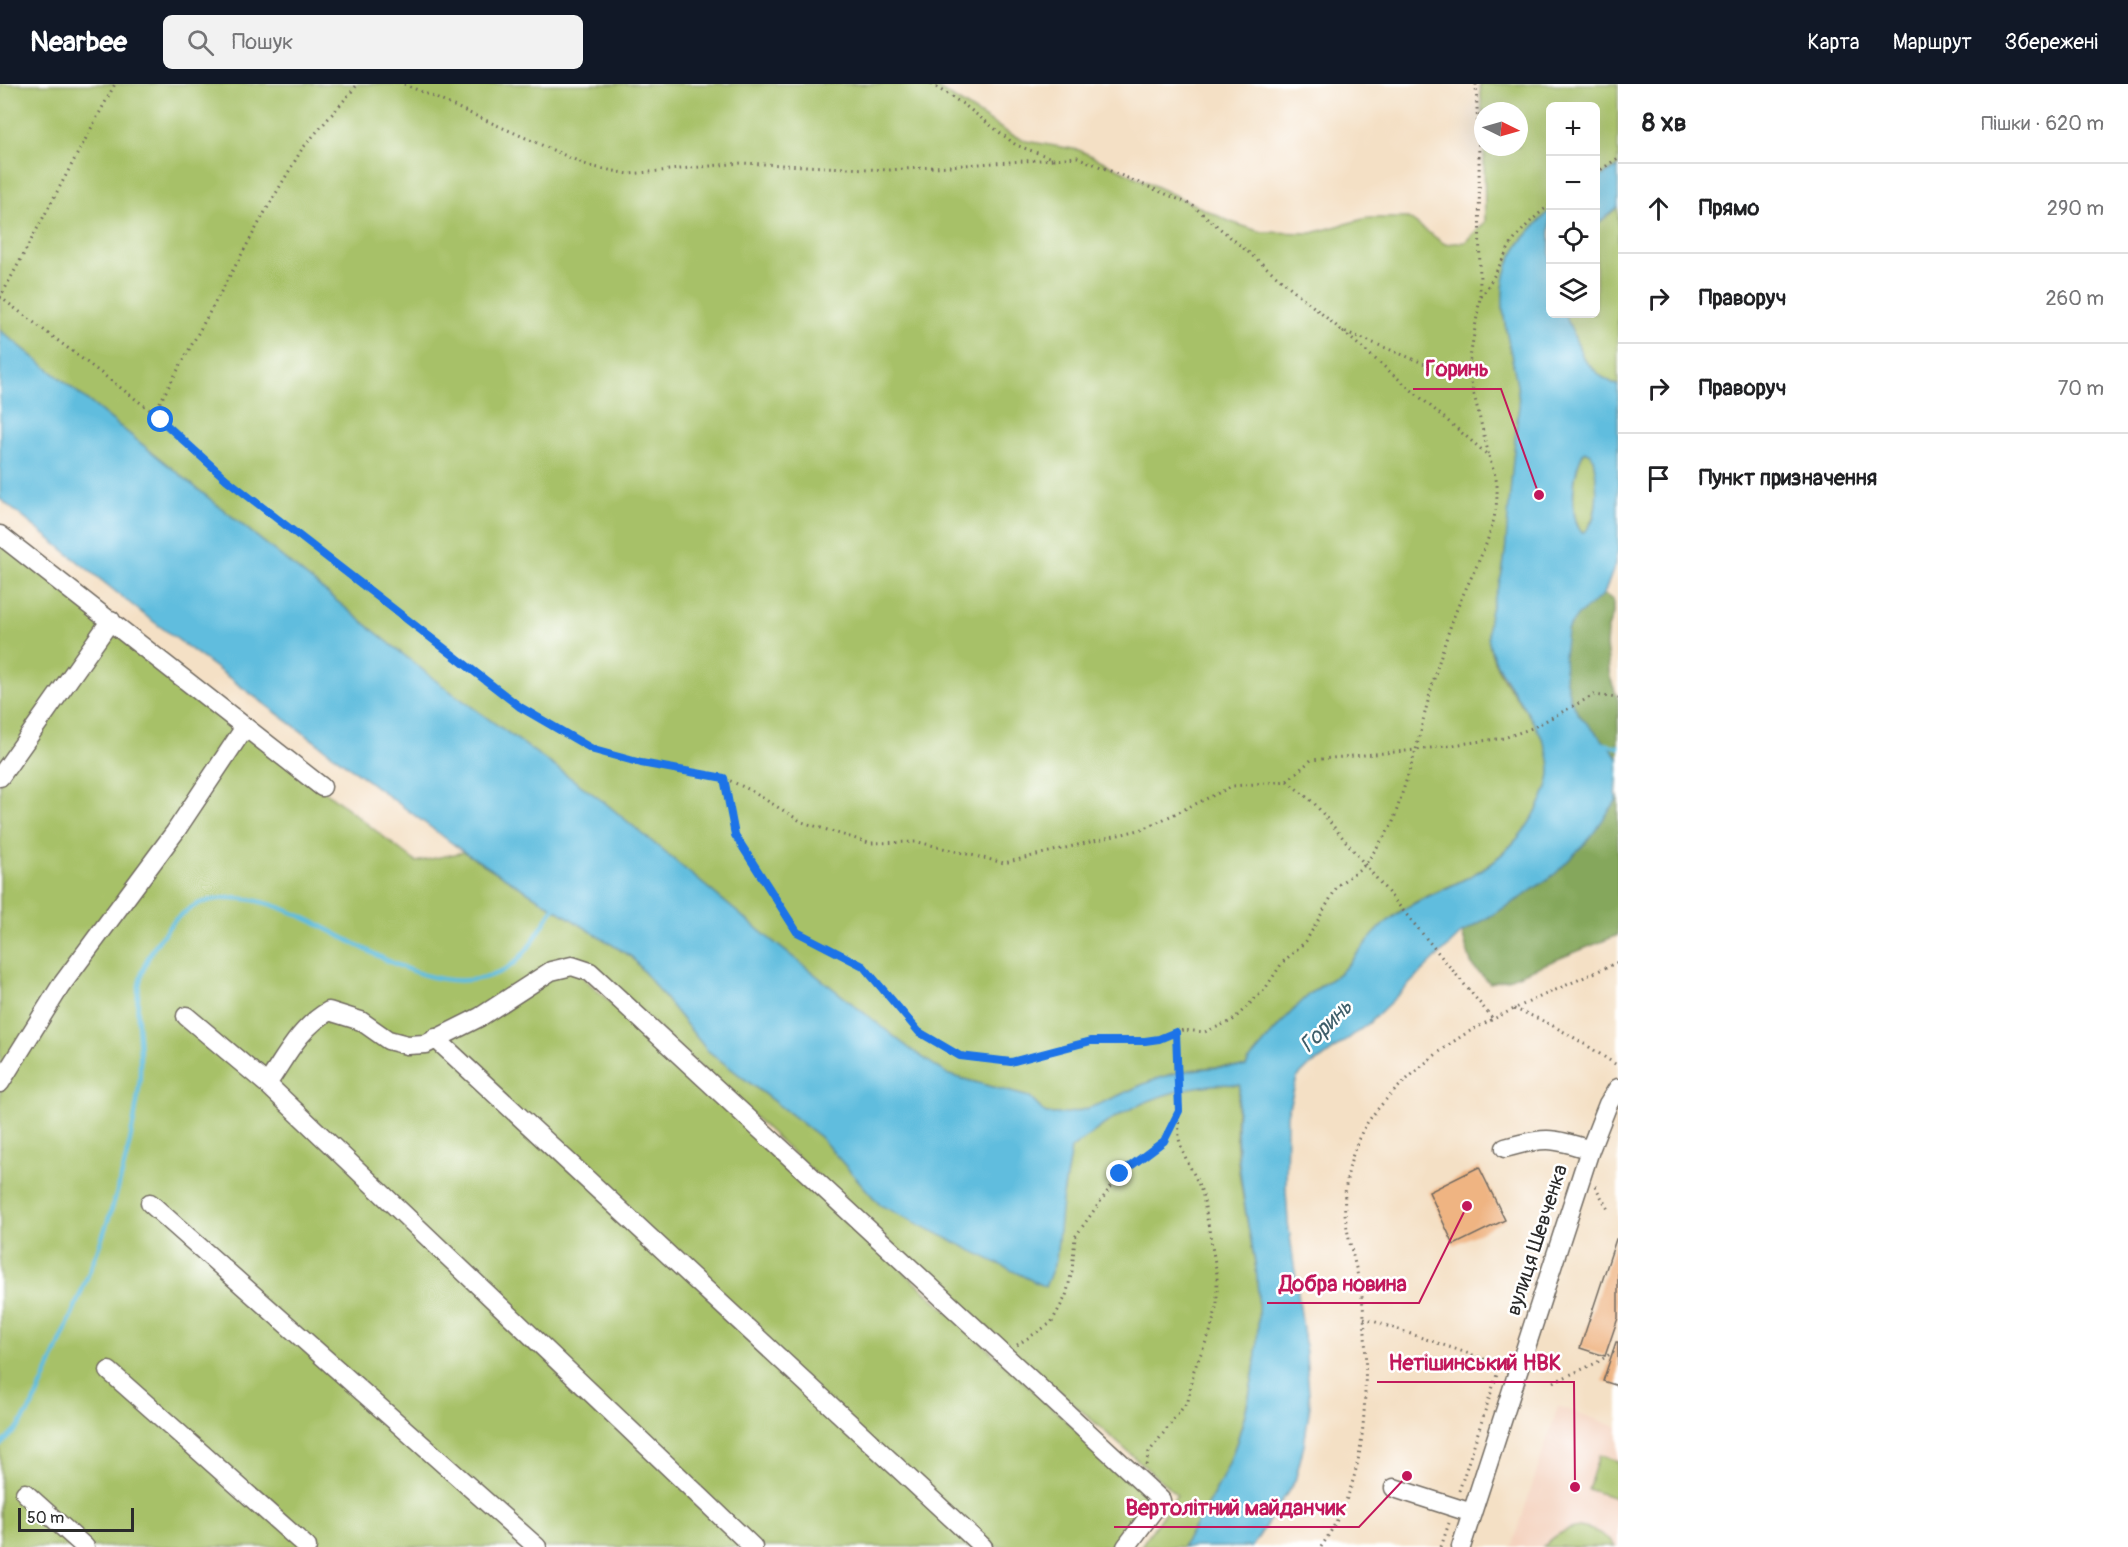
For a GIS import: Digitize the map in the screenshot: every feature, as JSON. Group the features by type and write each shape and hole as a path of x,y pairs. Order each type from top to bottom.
{"street":[{"path":"0,535 322,787"},
{"path":"0,777 111,620"},
{"path":"0,1083 60,987 175,832 244,727"},
{"path":"267,1084 299,1036 316,1018 329,1011 361,1021 388,1041 407,1045 426,1044 471,1022 551,971 572,966 590,972 1161,1500 1126,1547"},
{"path":"186,1016 267,1084 748,1545"},
{"path":"435,1038 983,1547"},
{"name":"вулиця Шевченка","path":"1461,1547 1587,1158 1608,1104 1618,1088"},
{"path":"1504,1148 1536,1139 1559,1140 1587,1158"},
{"path":"150,1203 537,1547"},
{"path":"109,1371 307,1547"},
{"path":"1394,1488 1472,1513"},
{"path":"26,1493 85,1547"}],"path":[{"path":"115,84 0,297 154,413 226,479 520,707 594,750 641,763 724,778 748,789 802,822 869,843 918,842 1004,863 1143,829 1233,786 1287,781 1311,760 1416,750 1504,738 1532,728 1594,695 1618,698"},
{"path":"154,413 302,149 358,84"},
{"path":"404,84 589,165 628,174 741,164 889,170 1077,157 1192,205 1489,456"},
{"path":"931,84 963,104 1016,145 1054,159"},
{"path":"724,778 735,835 797,932 863,966 919,1032 960,1056 1011,1062 1091,1041 1145,1041 1159,1039 1183,1030 1205,1032 1232,1021 1265,989 1282,963 1306,940 1338,885 1365,864 1392,825 1416,750 1427,699 1452,620 1482,554 1493,520 1497,486 1468,370 1480,298 1476,84"},
{"path":"1600,170 1618,158"},
{"path":"1480,298 1492,282 1511,244 1546,208"},
{"path":"1341,330 1428,365 1468,370"},
{"path":"1287,781 1314,803 1464,987 1494,1020"},
{"path":"1321,1547 1348,1498 1356,1475 1360,1451 1365,1366 1362,1298 1347,1228 1345,1195 1351,1162 1365,1125 1386,1099 1430,1059 1472,1029 1618,962"},
{"path":"1512,1009 1537,1017 1578,1039 1618,1065"},
{"path":"1149,1472 1146,1462 1149,1452 1188,1401 1194,1370 1210,1332 1217,1306 1217,1275 1203,1196 1200,1183 1182,1149 1176,1032"},
{"path":"995,1346 1005,1348 1020,1345 1051,1323 1066,1296 1076,1237 1120,1174 1164,1141 1179,1111"},
{"path":"1587,1158 1609,1211"},
{"path":"1363,1317 1500,1365 1456,1501"},
{"path":"1554,1382 1618,1350"},
{"path":"1441,1547 1452,1513"}],"shaded area":[{"path":"1558,1406 1618,1427 1618,1547 1512,1547"}],"green space":[{"path":"0,84 931,84 1010,134 1026,141 1079,150 1231,222 1261,232 1312,233 1367,218 1408,218 1445,244 1465,242 1485,222 1484,156 1528,156 1528,102 1481,102 1480,84 1618,84 1618,167 1600,177 1600,102 1546,102 1546,214 1515,250 1505,274 1503,312 1519,406 1506,548 1501,578 1490,617 1489,637 1496,664 1505,681 1538,728 1546,744 1550,762 1549,781 1537,811 1518,838 1494,861 1467,878 1416,902 1375,932 1342,971 1313,992 1277,1027 1246,1067 1210,1067 1174,1073 1090,1107 1069,1113 1046,1114 1029,1097 949,1075 910,1049 766,936 604,802 440,684 0,330"},
{"path":"1618,207 1618,386 1602,377 1584,360 1567,318 1600,318 1600,222"},
{"path":"1585,451 1592,454 1597,496 1594,515 1585,532 1582,533 1575,515 1574,492 1577,468"},
{"path":"0,538 416,862 464,852 632,957 707,1050 820,1137 880,1205 1062,1201 1071,1148 1108,1122 1164,1095 1209,1085 1240,1085 1236,1133 1237,1157 1259,1297 1254,1370 1237,1442 1229,1463 1182,1547 1140,1547 1177,1495 863,1218 597,971 577,957 562,958 1155,1502 1121,1547 0,1547"},
{"path":"1604,594 1613,600 1613,614 1607,631 1606,646 1610,677 1618,700 1618,758 1575,708 1564,672 1564,646 1570,625 1581,611"},
{"path":"1618,797 1618,935 1508,979 1490,983 1472,966 1462,933 1522,897 1556,873 1590,838"},
{"path":"1599,1455 1618,1461 1618,1499 1588,1489"},
{"path":"1579,1527 1599,1533 1615,1547 1543,1547 1559,1534"}],"water":[{"path":"1618,167 1618,207 1600,222 1600,210 1600,177"},
{"path":"1546,214 1546,318 1567,318 1584,360 1602,377 1618,386 1618,549 1614,568 1604,594 1577,616 1567,630 1564,656 1565,677 1570,699 1579,715 1618,758 1616,801 1590,838 1556,873 1522,897 1462,933 1369,1023 1310,1065 1297,1078 1287,1114 1286,1190 1288,1222 1305,1343 1310,1406 1295,1481 1252,1547 1182,1547 1229,1463 1244,1419 1254,1373 1258,1326 1257,1279 1238,1155 1237,1121 1240,1085 1209,1085 1163,1095 1114,1118 1071,1148 1062,1201 1056,1260 1045,1287 880,1205 820,1137 707,1050 632,957 464,852 146,616 0,499 0,330 440,684 604,802 766,936 910,1049 949,1075 1029,1097 1046,1114 1069,1113 1174,1074 1210,1068 1246,1067 1277,1027 1313,992 1342,971 1382,927 1407,908 1467,878 1496,859 1520,836 1538,809 1549,780 1550,763 1538,730 1497,664 1488,638 1489,620 1504,562 1519,406 1503,312 1503,293 1505,274 1515,250","holes":["1585,451 1593,458 1596,476 1595,510 1593,520 1582,533 1575,516 1573,492 1577,468"]}],"building":[{"path":"1479,1167 1505,1220 1454,1245 1429,1192"},
{"path":"1616,1239 1618,1240 1618,1318 1605,1356 1580,1348"},
{"path":"1616,1342 1618,1342 1618,1386 1603,1381"}],"waterway":[{"path":"1603,744 1618,747"},
{"path":"0,1446 18,1428 34,1403 83,1288 112,1209 133,1129 139,1087 138,992 149,955 175,920 198,904 238,898 276,906 314,922 390,962 428,976 465,980 502,971 511,965 533,941 556,905"}],"place":[{"name":"Горинь","path":"1539,495"},
{"name":"Добра новина","path":"1467,1206"},
{"name":"Вертолітний майданчик","path":"1407,1476"},
{"name":"Нетішинський НВК","path":"1575,1487"}],"route":[{"path":"161,420 226,479 520,707 594,750 641,763 724,778 735,835 797,932 863,966 919,1032 960,1056 1011,1062 1091,1041 1145,1041 1159,1039 1176,1032 1179,1111 1164,1141 1120,1174"}]}
